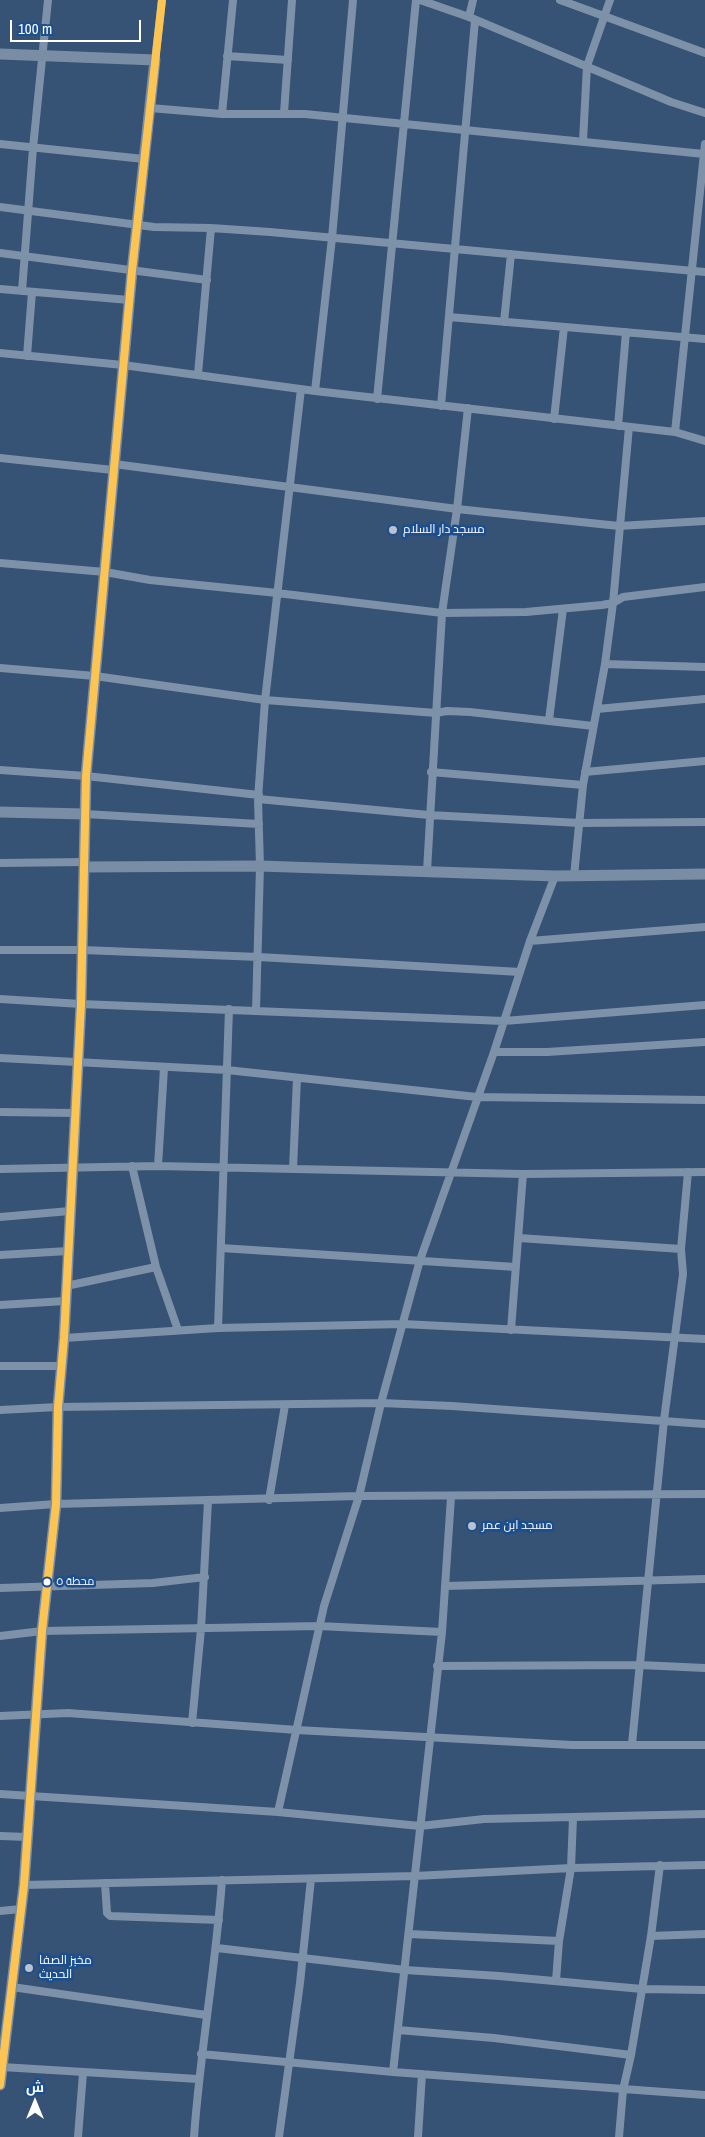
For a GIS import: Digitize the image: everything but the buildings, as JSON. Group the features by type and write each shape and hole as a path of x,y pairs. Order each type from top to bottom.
{"street":[{"path":"22,291 48,0"},
{"path":"0,2085 8,1994 24,1885 42,1631 56,1504 58,1407 64,1338 81,1004 86,776 132,271 162,0"},
{"path":"222,114 233,0"},
{"path":"284,113 292,0"},
{"path":"315,392 332,238 354,0"},
{"path":"377,399 418,0 472,18 671,102 705,113"},
{"path":"441,406 465,131 473,0"},
{"path":"560,0 705,53"},
{"path":"583,141 587,66 610,0"},
{"path":"0,54 155,60"},
{"path":"227,56 288,60"},
{"path":"150,108 222,114 284,113 343,117 704,154"},
{"path":"0,144 144,160"},
{"path":"675,432 705,144"},
{"path":"0,207 162,228 211,228 705,272"},
{"path":"198,374 211,228"},
{"path":"0,253 207,280"},
{"path":"504,322 511,254"},
{"path":"0,289 130,300"},
{"path":"27,356 32,292"},
{"path":"449,317 705,339"},
{"path":"554,419 564,327"},
{"path":"618,426 626,332"},
{"path":"0,353 123,365 198,374 315,392 675,432 705,440"},
{"path":"256,1010 259,957 259,797 265,700 300,389"},
{"path":"427,871 431,772 442,613 457,509 468,408"},
{"path":"574,876 582,785 605,664 613,603 629,427"},
{"path":"0,458 114,467 457,509 619,526 705,521"},
{"path":"0,563 105,572 150,580 442,613 526,612 563,609 613,603 623,597 705,587"},
{"path":"549,720 563,609"},
{"path":"605,664 705,667"},
{"path":"0,668 95,676 265,700 436,713 458,711 593,726"},
{"path":"597,709 705,699"},
{"path":"585,772 705,761"},
{"path":"0,770 86,776 429,815 580,823 705,822"},
{"path":"431,772 582,785"},
{"path":"0,812 85,814 259,824"},
{"path":"0,863 260,866 555,876 705,874"},
{"path":"278,1812 319,1626 359,1496 381,1403 420,1260 494,1052 530,941 555,876"},
{"path":"530,941 705,927"},
{"path":"0,950 83,950 259,957 520,972"},
{"path":"0,999 504,1021 705,1005"},
{"path":"218,1328 229,1009"},
{"path":"494,1052 547,1052 705,1042"},
{"path":"0,1058 78,1064 227,1070 477,1097 705,1100"},
{"path":"158,1166 164,1068"},
{"path":"293,1169 297,1078"},
{"path":"0,1112 75,1113"},
{"path":"132,1166 156,1268 178,1330"},
{"path":"0,1168 158,1166 523,1174 705,1172"},
{"path":"632,1744 664,1420 673,1339 683,1274 682,1249 688,1172"},
{"path":"511,1330 523,1174"},
{"path":"0,1217 70,1211"},
{"path":"518,1238 682,1249"},
{"path":"221,1248 516,1267"},
{"path":"0,1255 68,1251"},
{"path":"66,1286 156,1268"},
{"path":"0,1304 65,1301"},
{"path":"64,1338 218,1328 403,1324 705,1340"},
{"path":"0,1366 61,1366"},
{"path":"0,1410 58,1407 381,1403 452,1406 705,1424"},
{"path":"269,1500 285,1405"},
{"path":"0,1508 56,1504 269,1500 359,1496 451,1497 705,1494"},
{"path":"393,2072 430,1738 436,1666 442,1632 451,1497"},
{"path":"192,1723 202,1628 208,1501"},
{"path":"0,1588 153,1583 205,1577"},
{"path":"445,1586 705,1579"},
{"path":"0,1636 42,1631 319,1626 442,1632"},
{"path":"436,1666 640,1665 705,1668"},
{"path":"0,1716 68,1714 297,1730 572,1745 705,1745"},
{"path":"0,1794 278,1812 420,1826 484,1819 705,1814"},
{"path":"556,1981 571,1868 573,1818"},
{"path":"0,1836 28,1837"},
{"path":"619,2137 623,2090 631,2055 651,1936 660,1865"},
{"path":"24,1885 415,1876 571,1868 705,1865"},
{"path":"279,2137 302,1959 310,1879"},
{"path":"194,2137 201,2054 217,1948 222,1880"},
{"path":"106,1883 107,1913 110,1916 219,1920"},
{"path":"0,1910 21,1909"},
{"path":"409,1934 560,1941"},
{"path":"651,1936 705,1934"},
{"path":"217,1948 405,1970 642,1989 705,1990"},
{"path":"8,1994 206,2014"},
{"path":"398,2030 504,2039 631,2055"},
{"path":"201,2054 393,2072 705,2095"},
{"path":"2,2067 198,2079"},
{"path":"78,2137 83,2073"},
{"path":"418,2137 422,2074"}],"transit line":[{"path":"0,2085 24,1885 42,1631 56,1504 58,1407 64,1338 81,1004 86,776 132,271 162,0"}],"place":[{"name":"مسجد دار السلام","path":"393,530"},
{"name":"مسجد ابن عمر","path":"472,1526"},
{"name":"محطة ٥","path":"47,1582"},
{"name":"مخبز الصفا الحديث","path":"29,1968"}]}
